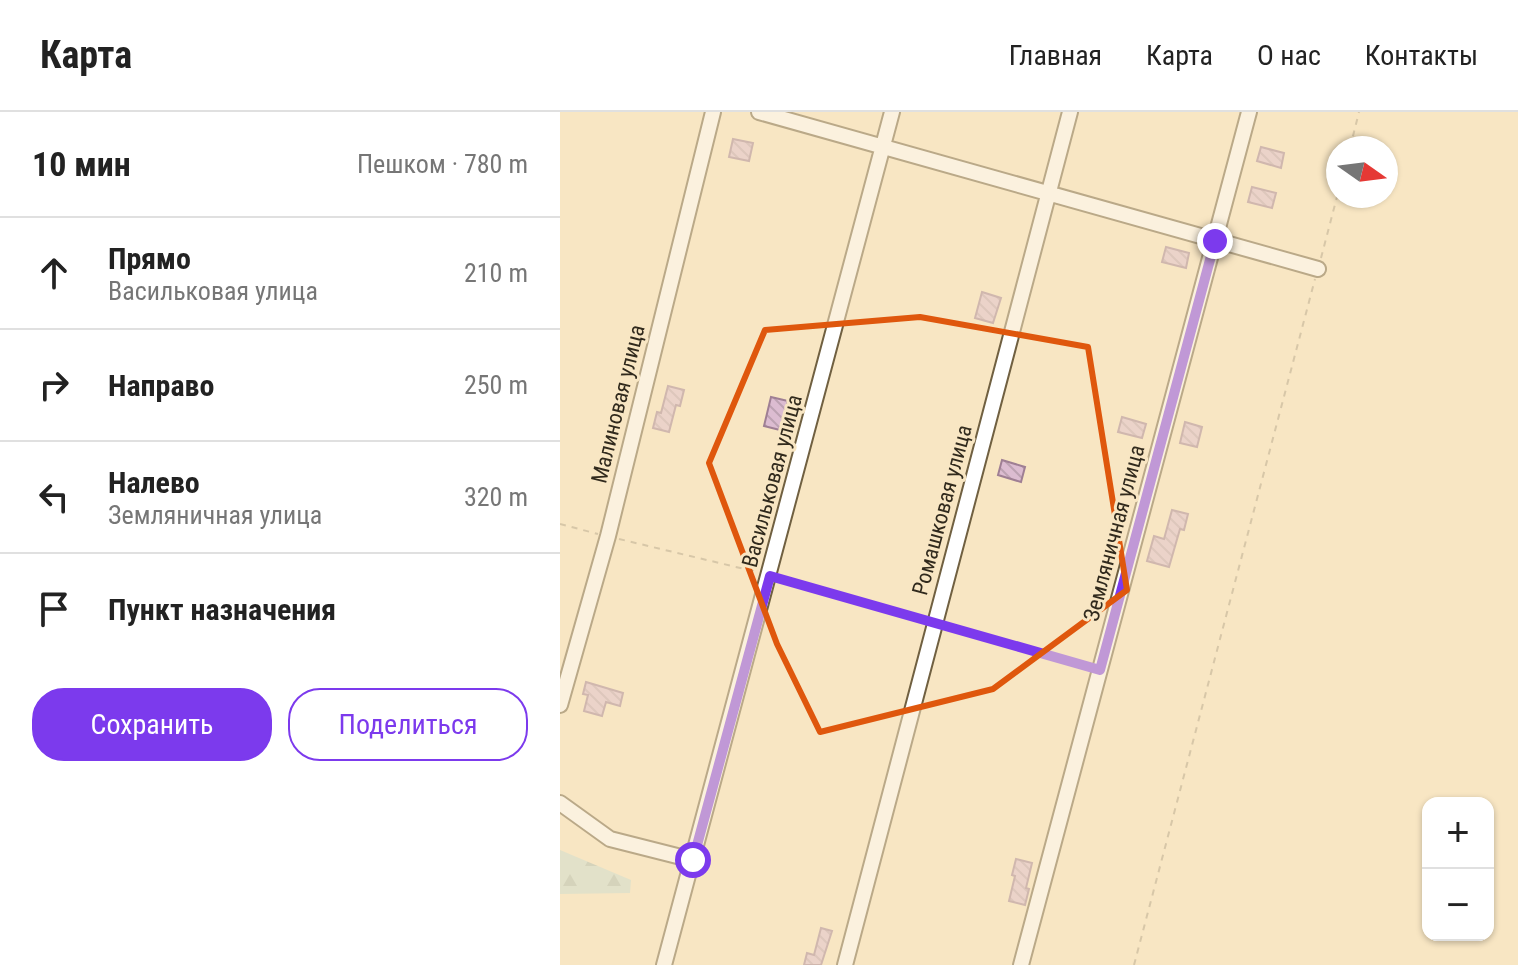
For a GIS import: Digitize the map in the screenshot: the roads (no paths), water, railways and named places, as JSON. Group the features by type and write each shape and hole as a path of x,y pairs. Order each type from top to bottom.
{"street":[{"name":"Малиновая улица","path":"560,705 608,536 713,112"},
{"path":"759,112 1318,269"},
{"name":"Васильковая улица","path":"664,965 892,112"},
{"name":"Ромашковая улица","path":"845,965 1070,112"},
{"name":"Земляничная улица","path":"1021,965 1249,112"},
{"path":"560,803 610,839 693,860"}]}
